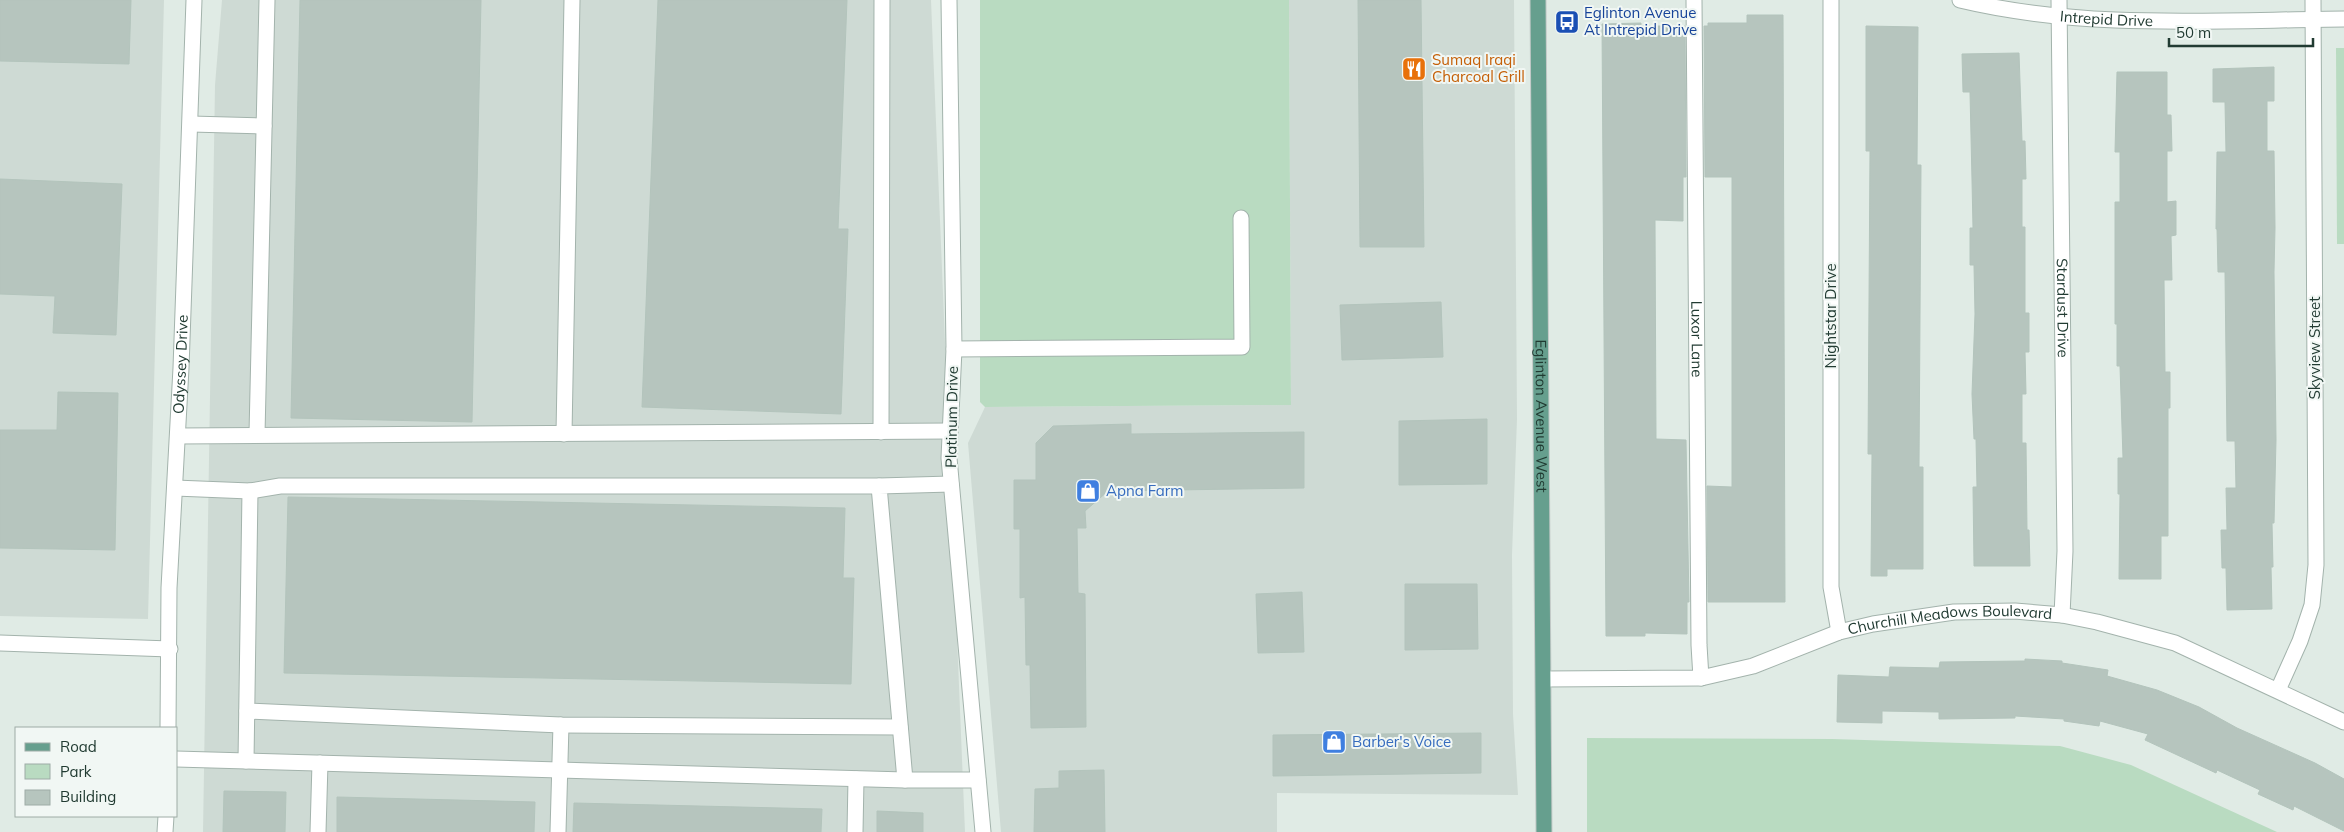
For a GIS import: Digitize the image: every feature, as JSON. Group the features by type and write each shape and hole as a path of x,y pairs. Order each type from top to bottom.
{"main road":[{"name":"Eglinton Avenue West","path":"1538,0 1544,832"}],"street":[{"name":"Odyssey Drive","path":"168,727 169,588 178,436 191,124 194,0"},
{"path":"258,434 267,0"},
{"path":"564,434 572,0"},
{"path":"881,432 882,0"},
{"name":"Platinum Drive","path":"949,0 954,349 949,431 951,484 983,832"},
{"name":"Luxor Lane","path":"1694,0 1699,645 1701,678"},
{"name":"Nightstar Drive","path":"1831,0 1831,586 1839,632"},
{"name":"Intrepid Drive","path":"1960,0 2000,10 2101,21 2344,19"},
{"name":"Stardust Drive","path":"2060,0 2065,551 2062,615"},
{"name":"Skyview Street","path":"2278,690 2300,641 2312,605 2316,565 2312,0"},
{"path":"191,124 264,126"},
{"path":"954,349 1242,347 1241,218"},
{"path":"178,436 949,431"},
{"path":"174,488 250,491 280,486 879,486 951,484"},
{"path":"879,486 905,780"},
{"path":"246,761 250,491"},
{"name":"Churchill Meadows Boulevard","path":"1544,679 1701,678 1753,666 1839,632 1913,616 1954,612 2015,611 2062,615 2097,622 2175,643 2344,722"},
{"path":"0,643 170,649"},
{"path":"247,711 561,725 900,727"},
{"path":"558,832 561,725"},
{"path":"178,759 905,780 978,780"},
{"path":"318,832 320,764"},
{"path":"855,832 856,778"},
{"path":"165,832 166,817"}],"shaded area":[{"path":"0,0 164,0 148,619 0,616"},
{"path":"222,0 931,0 965,832 203,832 215,85"},
{"path":"1289,0 1514,0 1517,419 1512,555 1513,714 1518,795 1277,793 1277,832 1001,832 968,443 985,407 1291,405"}],"green space":[{"path":"980,0 1289,0 1291,405 985,407 980,402"},
{"path":"2336,48 2344,48 2344,244 2337,244"},
{"path":"1587,738 1832,739 2060,746 2131,765 2277,832 1587,832"}],"building":[{"path":"0,0 131,0 129,64 0,61"},
{"path":"300,0 481,0 472,422 291,418"},
{"path":"658,0 847,0 838,229 848,229 841,414 642,407"},
{"path":"1358,0 1421,0 1424,247 1360,247"},
{"path":"1747,15 1783,15 1785,602 1708,602 1707,486 1732,487 1732,177 1705,177 1704,26 1708,26 1708,23 1747,23"},
{"path":"1641,23 1641,26 1685,26 1686,177 1683,177 1683,221 1655,220 1656,439 1686,440 1689,602 1687,602 1687,634 1645,633 1645,636 1606,636 1602,24"},
{"path":"1866,26 1918,27 1917,165 1921,165 1919,467 1923,467 1923,569 1887,569 1887,576 1871,576 1872,454 1868,454 1870,151 1866,151"},
{"path":"2019,53 2022,141 2025,141 2026,179 2022,179 2022,227 2025,227 2025,313 2029,313 2029,352 2025,352 2026,394 2022,394 2022,443 2026,443 2027,530 2029,530 2030,566 1974,566 1973,487 1977,487 1976,439 1974,439 1972,394 1975,314 1974,265 1970,265 1970,228 1973,228 1970,92 1963,92 1962,54"},
{"path":"2274,67 2274,101 2267,101 2267,151 2274,151 2275,228 2276,440 2274,523 2272,523 2272,609 2227,610 2226,568 2222,568 2221,530 2227,530 2226,488 2236,488 2235,441 2227,441 2225,272 2218,272 2216,229 2217,152 2226,152 2225,102 2213,102 2213,69"},
{"path":"2117,72 2167,72 2167,115 2171,115 2172,151 2167,151 2167,202 2176,201 2176,235 2171,236 2172,280 2164,280 2165,372 2170,372 2170,408 2168,408 2168,536 2161,536 2161,579 2119,579 2120,494 2118,494 2118,458 2123,458 2120,366 2117,366 2117,324 2115,324 2115,202 2120,202 2120,152 2115,152"},
{"path":"0,179 122,184 116,335 53,333 55,296 0,294"},
{"path":"1441,302 1443,357 1342,360 1340,305"},
{"path":"58,392 118,393 115,550 0,548 0,430 57,430"},
{"path":"1487,419 1487,484 1399,485 1399,421"},
{"path":"1131,424 1131,434 1304,432 1304,488 1108,491 1085,511 1086,528 1077,528 1078,593 1085,594 1086,727 1031,728 1030,665 1026,665 1025,597 1020,598 1020,529 1014,529 1014,480 1036,480 1036,443 1053,426"},
{"path":"288,497 845,508 843,578 854,578 851,684 284,673"},
{"path":"1405,584 1477,584 1478,649 1405,650"},
{"path":"1302,592 1304,652 1258,653 1256,594"},
{"path":"2025,659 2062,661 2062,663 2108,670 2107,676 2157,690 2199,707 2237,728 2315,763 2344,779 2344,831 2294,806 2293,810 2258,794 2260,790 2217,770 2216,773 2145,740 2148,734 2100,721 2099,726 2064,721 2064,719 2015,716 2015,718 1939,719 1939,712 1882,711 1882,723 1837,722 1838,675 1889,677 1890,667 1939,668 1940,662 2025,661"},
{"path":"1481,733 1481,773 1273,776 1273,735"},
{"path":"1104,770 1105,832 1034,832 1035,789 1059,788 1059,771"},
{"path":"224,791 286,792 285,832 223,832"},
{"path":"337,797 535,802 534,832 337,832"},
{"path":"574,803 822,809 821,832 573,832"},
{"path":"877,811 923,813 923,832 877,832"}],"place":[{"name":"Eglinton Avenue At Intrepid Drive","path":"1567,22"},
{"name":"Sumaq Iraqi Charcoal Grill","path":"1414,69"},
{"name":"Apna Farm","path":"1088,491"},
{"name":"Barber's Voice","path":"1334,742"}]}
